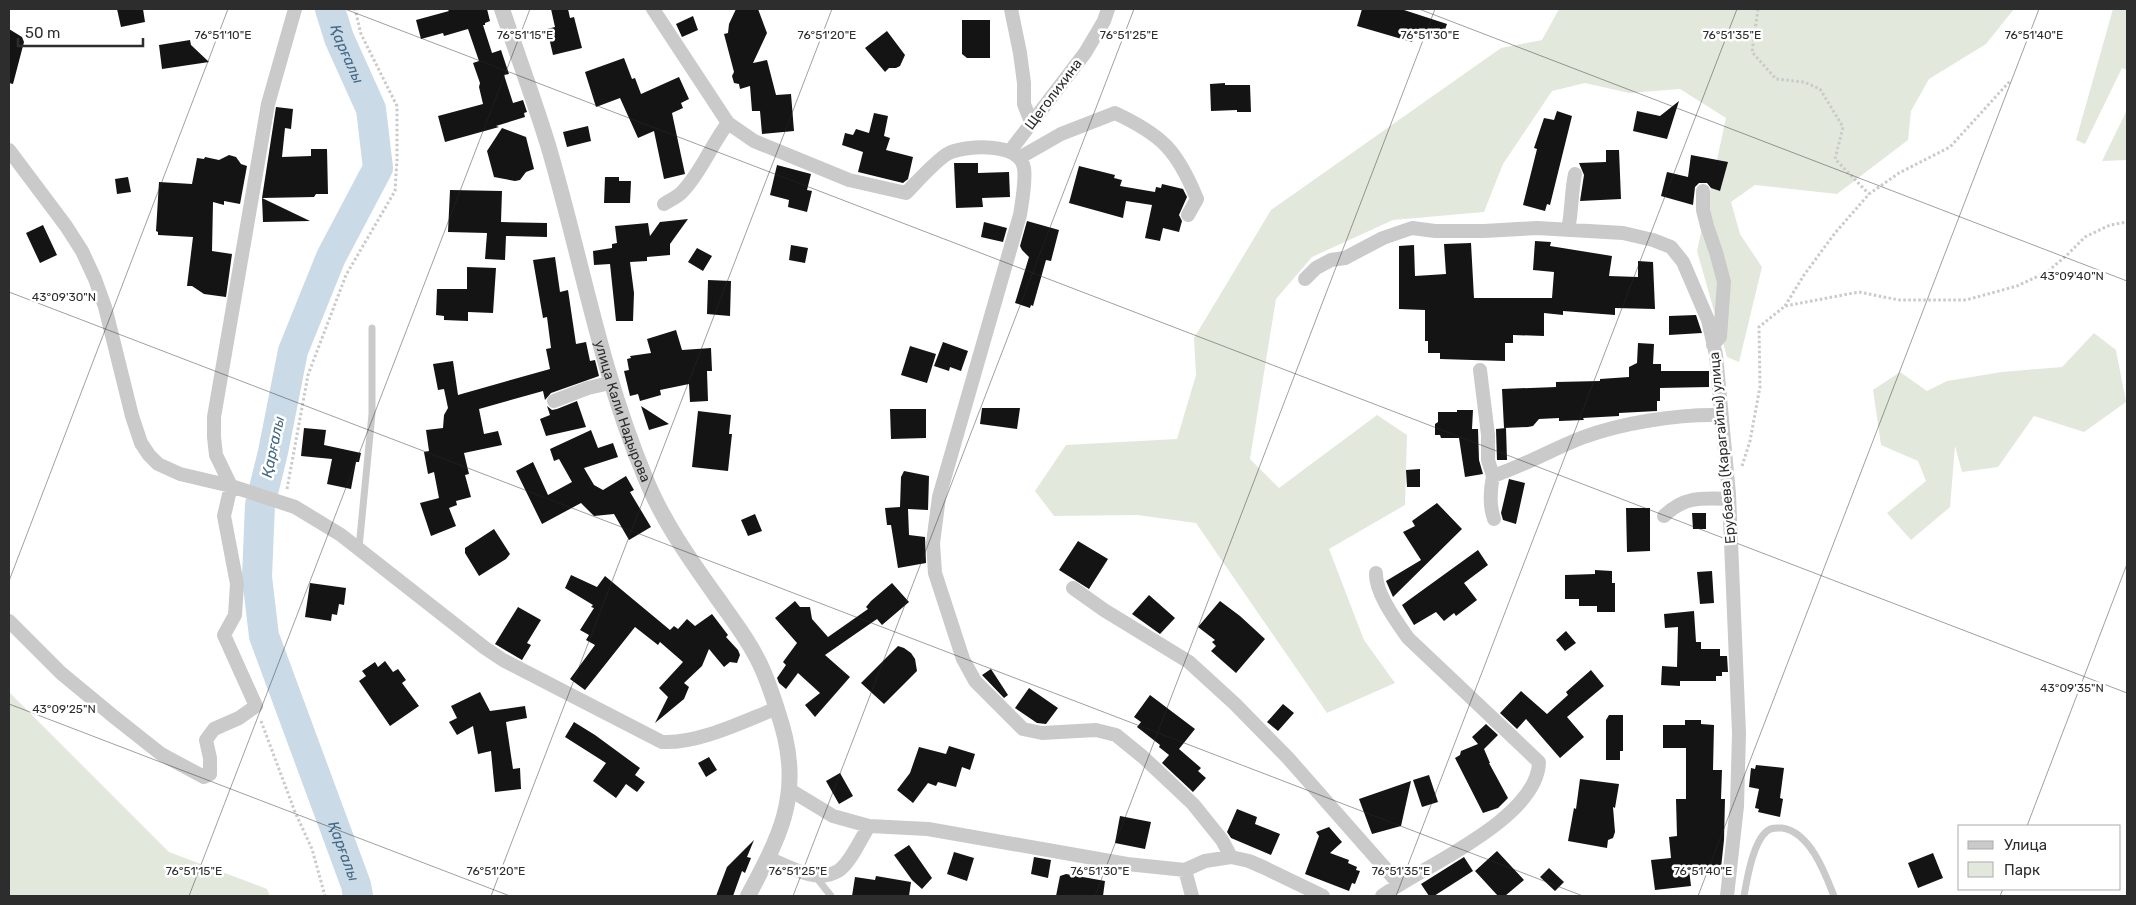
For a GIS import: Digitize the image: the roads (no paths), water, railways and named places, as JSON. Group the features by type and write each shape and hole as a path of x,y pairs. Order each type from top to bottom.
{"street":[{"path":"9,621 61,674 113,716 162,754 204,777 210,774 210,758 206,740 214,728 239,718 256,706 224,635 235,615 237,584 224,516 231,486 216,455 214,417 268,104 295,9"},
{"name":"улица Кали Надырова","path":"502,9 548,146 610,383 645,478 680,544 739,628 764,673 785,736 790,790 778,836 748,896"},
{"path":"653,9 728,123 754,141 849,180 906,193 948,154 994,148 1014,154 1024,168 1020,215 938,497 933,544 936,573 964,659 975,682 1022,730 1042,733 1096,730 1116,735 1144,758 1193,804 1222,840 1231,858"},
{"path":"1011,9 1020,53 1024,83 1024,104 1031,122"},
{"name":"Щеголихина","path":"1014,154 1031,122 1084,53 1104,21 1108,9"},
{"path":"1014,154 1115,113 1143,126 1164,142 1186,173 1197,199 1188,215"},
{"path":"664,204 682,193 698,174 717,137 728,123"},
{"path":"9,150 66,226 82,251 105,307 132,416 141,443 149,455 168,470 231,486 295,507 341,535 491,652 531,675 662,742 672,743 703,735 775,709"},
{"path":"1568,230 1572,214 1571,195 1575,174"},
{"path":"1703,191 1705,218 1724,282 1720,337 1713,345"},
{"name":"Ерубаева (Карагайлы) улица","path":"1305,279 1316,268 1331,260 1345,258 1397,232 1412,228 1435,231 1538,228 1623,233 1653,240 1671,247 1683,262 1708,320 1713,345 1729,499 1739,733 1737,806 1727,896"},
{"path":"1480,370 1488,435 1488,460 1493,476 1491,490 1494,519"},
{"path":"554,401 588,388 610,383"},
{"path":"1493,476 1582,438 1600,433 1659,420 1720,415"},
{"path":"1664,516 1674,506 1688,499 1729,499"},
{"path":"1376,573 1375,581 1408,638 1539,762 1539,774 1525,799 1506,817 1438,864 1399,884 1382,896"},
{"path":"1073,588 1104,610 1189,662 1235,704 1288,758 1399,884"},
{"path":"790,790 833,816 869,826 928,829 1126,864 1185,870 1205,861 1231,858 1257,865 1323,896"},
{"path":"768,858 814,875 839,871 848,861 869,826"},
{"path":"1185,870 1192,896"}],"lane":[{"path":"359,549 372,414 372,328"},
{"path":"1744,896 1756,850 1766,831 1774,828 1794,832 1803,839 1816,857 1834,896"},
{"path":"814,875 831,896"}],"waterway":[{"name":"Қарғалы","path":"330,9 339,38 371,109 378,168 331,257 293,351 273,452 260,505 257,577 264,636 356,885 358,896"}]}
